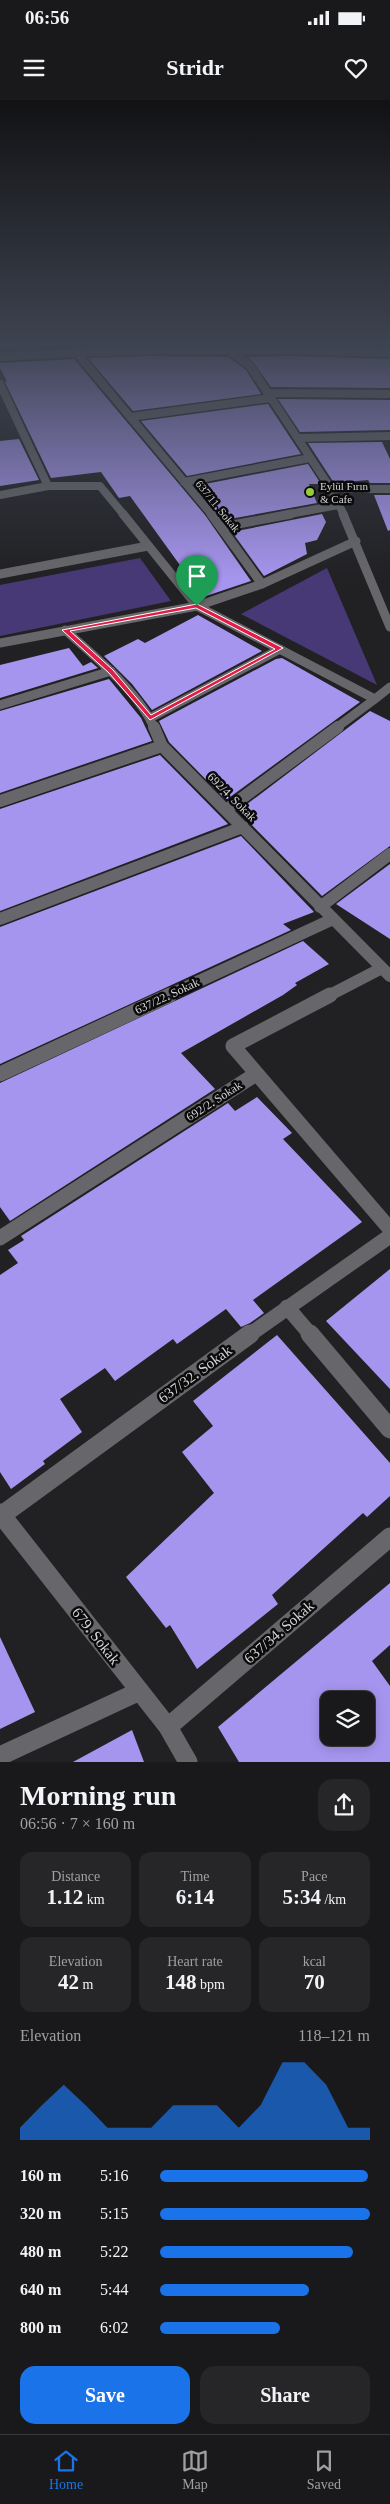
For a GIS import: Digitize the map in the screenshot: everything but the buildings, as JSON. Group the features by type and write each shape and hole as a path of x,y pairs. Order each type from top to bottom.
{"street":[{"path":"19,424 48,486"},
{"name":"637/11. Sokak","path":"135,424 222,527 262,584"},
{"path":"289,424 331,489 356,541 390,626"},
{"path":"298,438 390,436"},
{"path":"184,482 310,458"},
{"path":"0,495 48,486 100,486 197,606 375,699"},
{"path":"331,489 390,488"},
{"path":"222,527 338,505"},
{"path":"0,643 197,606 262,584 356,541"},
{"path":"0,574 148,546"},
{"name":"692/4. Sokak","path":"65,630 111,671 150,718 162,746 386,972"},
{"path":"150,718 280,648"},
{"path":"0,705 111,671"},
{"path":"226,810 390,686"},
{"path":"0,801 162,746"},
{"path":"0,919 243,827"},
{"path":"320,907 390,854"},
{"name":"637/22. Sokak","path":"0,1074 333,919"},
{"name":"692/2. Sokak","path":"0,1238 256,1074 233,1046 386,972"},
{"path":"256,1074 390,1229"},
{"name":"637/32. Sokak","path":"1,1514 287,1306 390,1236"},
{"path":"287,1306 390,1428"},
{"name":"679. Sokak","path":"1,1514 168,1727 188,1762"},
{"name":"637/34. Sokak","path":"168,1727 390,1537"},
{"path":"0,1756 140,1691"}],"shaded area":[{"path":"140,558 171,601 0,636 0,585"},
{"path":"327,568 377,685 241,614"}],"place":[{"name":"Eylül Fırın & Cafe","path":"310,492"}],"route":[{"path":"197,606 280,648 150,718 111,671 65,630 197,606"}]}
